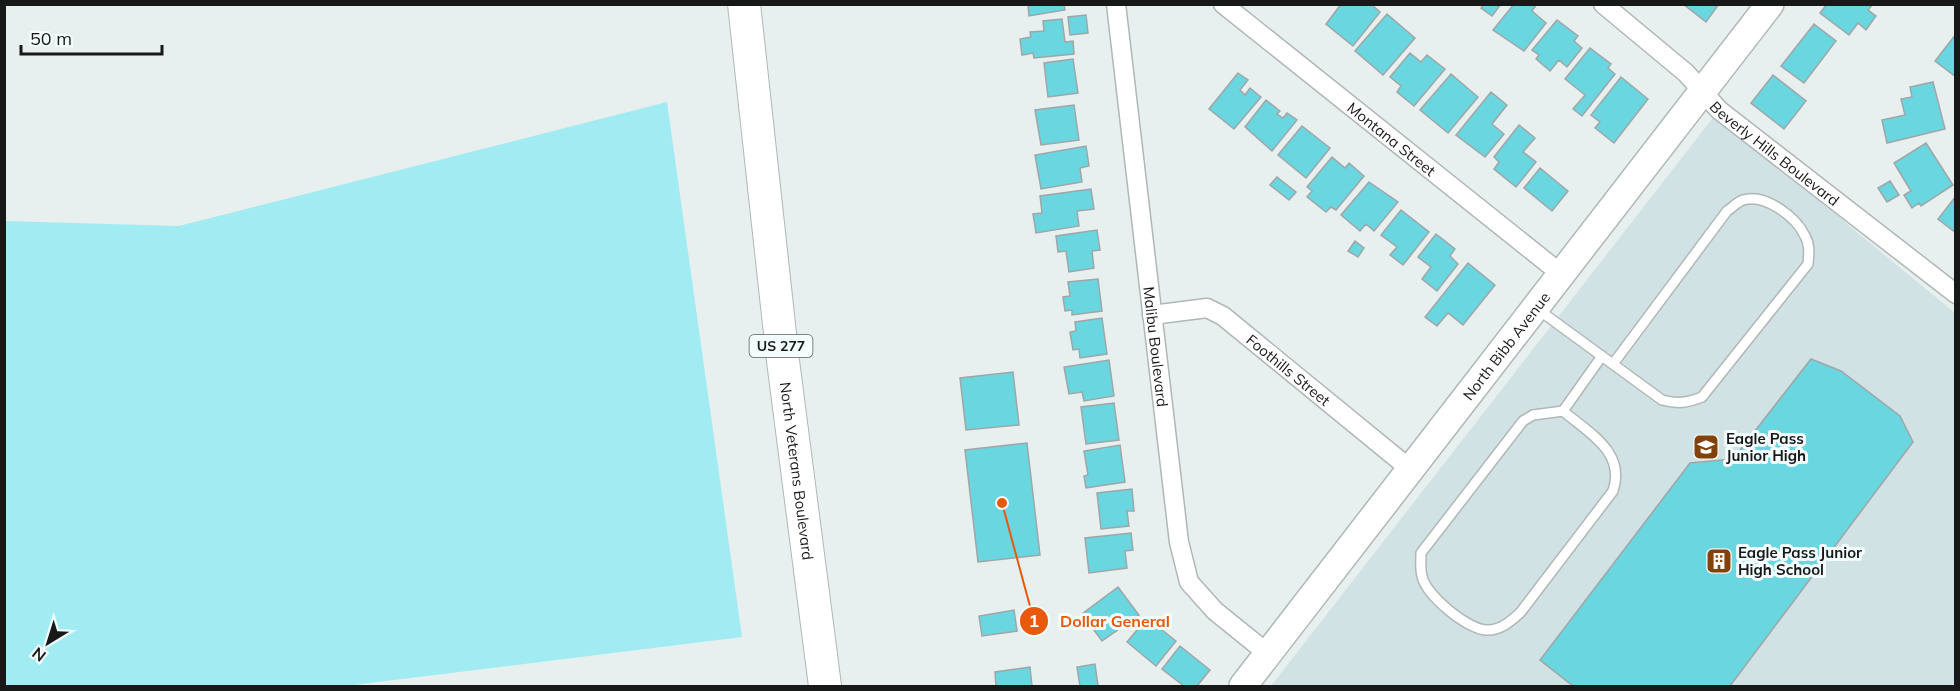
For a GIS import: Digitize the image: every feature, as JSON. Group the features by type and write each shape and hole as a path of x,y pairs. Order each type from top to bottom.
{"highway":[{"name":"North Veterans Boulevard","path":"744,4 783,361 825,687"}],"main road":[{"name":"North Bibb Avenue","path":"1243,687 1560,273 1770,4"}],"street":[{"name":"Malibu Boulevard","path":"1116,4 1179,542 1189,582 1215,611 1268,653"},
{"name":"Montana Street","path":"1223,4 1560,273"},
{"name":"Beverly Hills Boulevard","path":"1603,4 1686,73 1719,110 1956,294"},
{"name":"Foothills Street","path":"1152,315 1206,308 1223,316 1410,469"}],"lane":[{"path":"1534,307 1662,400 1677,404 1702,397 1808,264 1809,248 1804,234 1793,220 1779,209 1764,201 1743,200 1727,211 1613,364"},
{"path":"1563,411 1600,441 1613,459 1618,475 1613,491 1520,613 1508,624 1488,630 1473,627 1432,597 1422,576 1421,553 1523,421 1533,415 1563,411 1602,356"}],"shaded area":[{"path":"667,102 742,637 345,686 5,686 5,221 179,226"},
{"name":"Eagle Pass Junior High","path":"1719,110 1853,229 1955,313 1955,686 1271,686"}],"building":[{"path":"1028,4 1064,4 1065,10 1029,16"},
{"path":"1341,4 1371,4 1380,12 1353,46 1326,24"},
{"path":"1484,4 1501,4 1492,16 1481,8"},
{"path":"1514,4 1537,4 1532,11 1546,23 1524,51 1493,30"},
{"path":"1683,4 1719,4 1706,22"},
{"path":"1827,4 1873,4 1868,10 1876,16 1866,30 1858,23 1849,35 1820,13"},
{"path":"1387,14 1415,38 1383,75 1355,51"},
{"path":"1086,15 1088,33 1070,35 1068,17"},
{"path":"1062,19 1065,42 1073,41 1074,54 1034,58 1033,53 1022,55 1020,39 1031,37 1030,32 1044,31 1043,21"},
{"path":"1557,20 1578,36 1574,41 1582,48 1567,67 1559,60 1550,71 1536,59 1539,55 1532,50"},
{"path":"1814,24 1836,41 1804,83 1781,66"},
{"path":"1956,34 1956,77 1935,61"},
{"path":"1590,48 1611,64 1608,68 1615,74 1582,116 1573,109 1585,95 1565,79"},
{"path":"1410,53 1421,62 1427,55 1445,69 1414,106 1397,92 1401,86 1390,77"},
{"path":"1073,59 1078,93 1048,97 1044,63"},
{"path":"1238,73 1248,80 1240,90 1245,95 1250,88 1261,97 1234,129 1209,109"},
{"path":"1451,74 1478,97 1448,133 1420,110"},
{"path":"1773,75 1806,101 1784,129 1751,103"},
{"path":"1621,77 1648,99 1614,143 1595,128 1600,122 1591,115"},
{"path":"1933,82 1945,129 1887,143 1882,120 1905,115 1901,99 1912,97 1910,87"},
{"path":"1491,92 1507,105 1492,124 1504,134 1485,157 1456,135"},
{"path":"1266,100 1280,111 1277,114 1283,118 1287,113 1297,120 1272,151 1245,127"},
{"path":"1074,105 1079,140 1041,145 1035,110"},
{"path":"1519,125 1535,138 1523,152 1536,162 1516,187 1494,169 1499,162 1494,157"},
{"path":"1302,126 1330,148 1306,178 1278,155"},
{"path":"1926,143 1953,185 1921,206 1919,203 1912,208 1904,195 1911,191 1894,163"},
{"path":"1086,146 1089,166 1080,168 1082,182 1041,189 1035,155"},
{"path":"1332,157 1345,168 1349,163 1364,176 1336,210 1331,207 1326,212 1307,197 1312,191 1307,187"},
{"path":"1540,168 1568,191 1552,211 1524,188"},
{"path":"1277,177 1296,192 1289,200 1270,185"},
{"path":"1890,181 1899,195 1887,202 1878,188"},
{"path":"1369,182 1398,202 1374,231 1366,224 1360,231 1341,215"},
{"path":"1091,189 1094,209 1077,211 1079,226 1036,233 1033,214 1042,213 1040,196"},
{"path":"1956,196 1956,233 1938,219"},
{"path":"1401,210 1429,232 1403,265 1390,255 1397,247 1381,235"},
{"path":"1097,230 1100,250 1092,251 1094,268 1069,272 1066,251 1058,252 1056,236"},
{"path":"1436,234 1455,249 1450,256 1458,264 1437,291 1422,279 1431,267 1418,257"},
{"path":"1355,241 1364,248 1358,257 1348,251"},
{"path":"1468,263 1495,285 1463,325 1448,313 1437,326 1425,317"},
{"path":"1098,279 1102,311 1072,315 1072,310 1065,311 1063,297 1070,296 1068,282"},
{"path":"1102,318 1107,354 1080,358 1079,349 1073,350 1070,332 1076,331 1075,322"},
{"name":"Eagle Pass Junior High School","path":"1811,359 1841,371 1900,416 1913,442 1730,686 1573,686 1540,660 1690,463 1733,459"},
{"path":"1109,360 1114,396 1084,401 1082,392 1069,394 1064,367"},
{"path":"1013,372 1019,425 966,430 960,378"},
{"path":"1114,403 1119,440 1086,444 1081,407"},
{"path":"1027,443 1040,555 978,562 965,450"},
{"path":"1120,445 1125,482 1086,488 1084,476 1088,475 1084,451"},
{"path":"1132,489 1134,511 1127,511 1129,526 1101,529 1097,493"},
{"path":"1131,533 1133,550 1125,551 1127,568 1089,573 1085,538"},
{"path":"1118,587 1139,615 1102,641 1082,614"},
{"path":"1014,610 1017,631 982,636 979,616"},
{"path":"1147,618 1176,641 1156,666 1127,642"},
{"path":"1180,646 1210,670 1197,686 1184,686 1162,669"},
{"path":"1095,664 1098,686 1080,686 1077,667"},
{"path":"1030,667 1032,686 996,686 995,672"}],"place":[{"name":"Eagle Pass Junior High","path":"1706,447"},
{"name":"Dollar General","path":"1002,503"},
{"name":"Eagle Pass Junior High School","path":"1719,561"}]}
